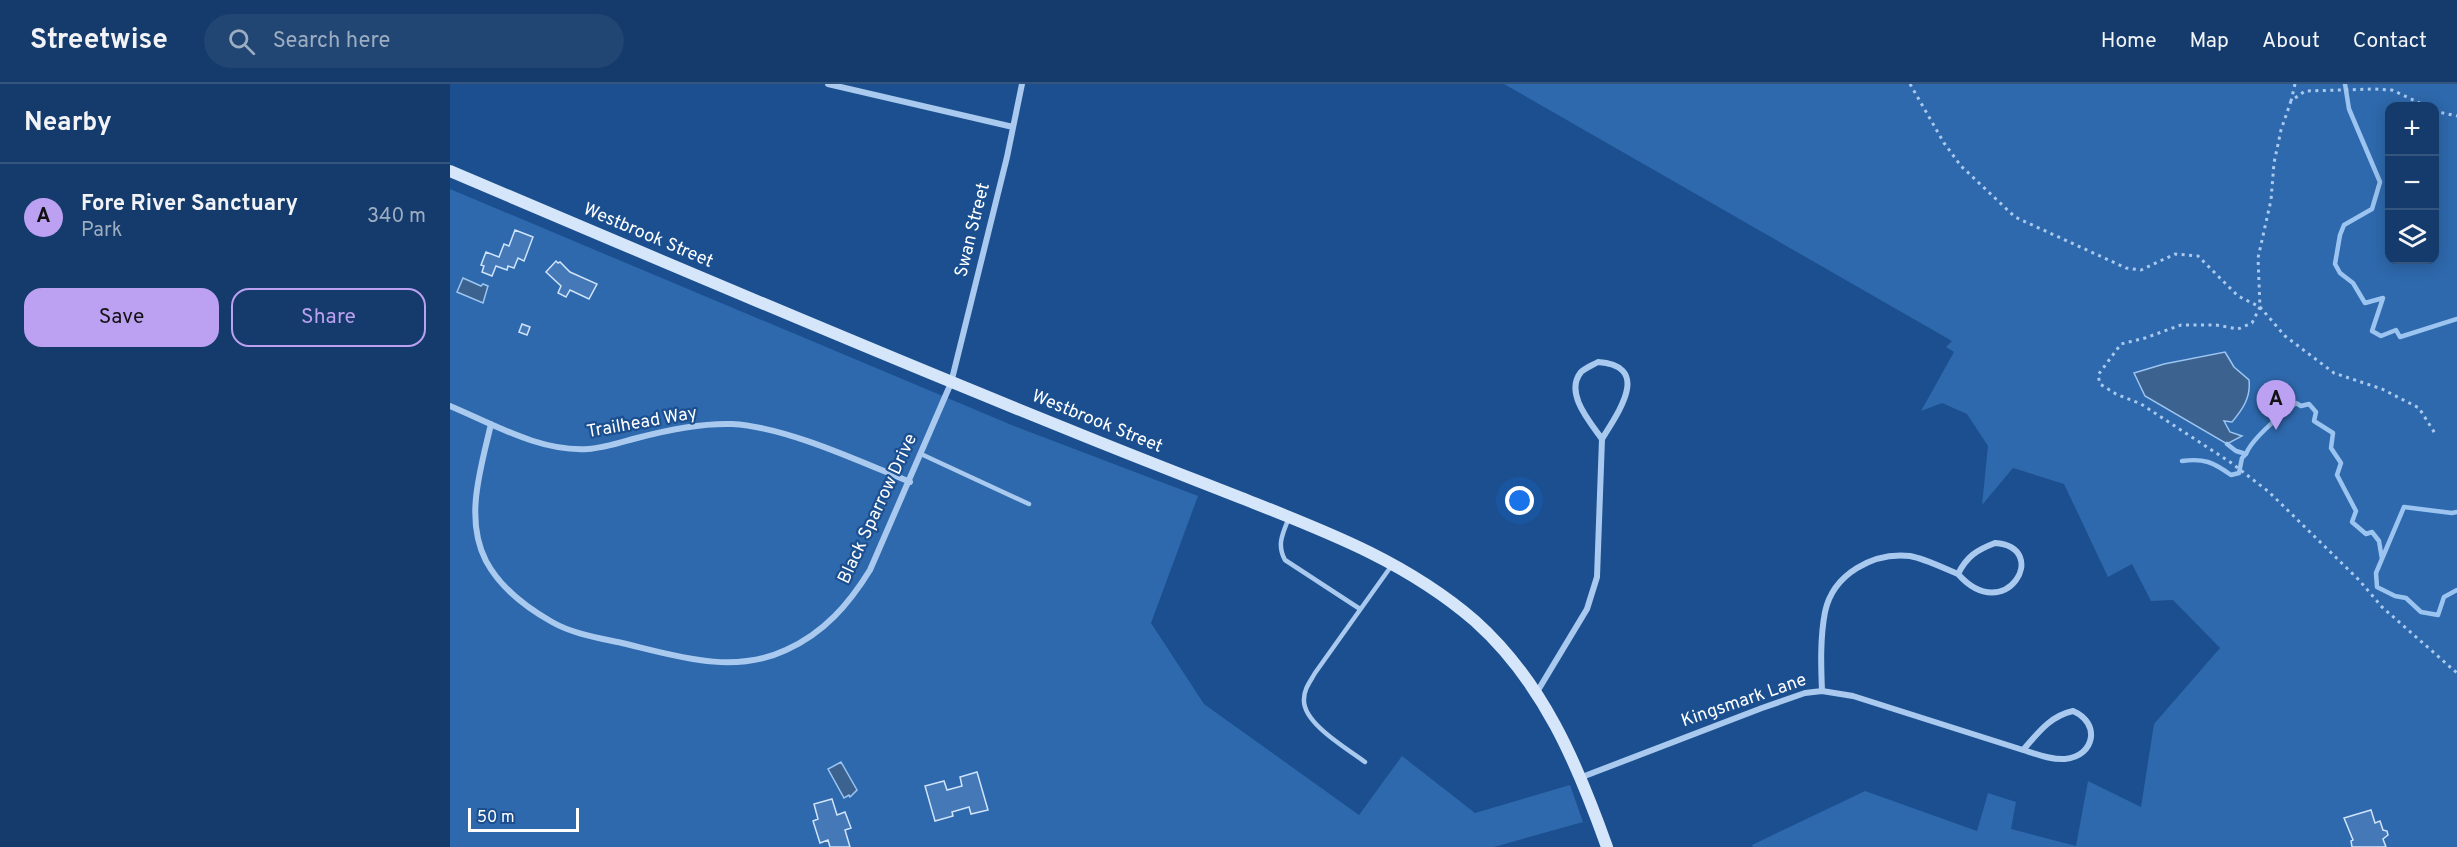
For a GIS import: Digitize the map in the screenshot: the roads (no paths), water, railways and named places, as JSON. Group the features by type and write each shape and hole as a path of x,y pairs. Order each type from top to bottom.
{"main road":[{"name":"Westbrook Street","path":"450,171 951,383 1289,517 1394,563 1424,582 1478,624 1537,692 1582,777 1607,847"}],"street":[{"path":"828,84 1012,128"},
{"name":"Swan Street","path":"951,383 1022,84"},
{"path":"1537,692 1587,609 1597,578 1602,439 1628,394 1628,381 1621,370 1610,363 1598,362 1582,371 1575,386 1577,400 1602,439"},
{"name":"Black Sparrow Drive","path":"491,424 476,491 476,528 486,561 505,586 529,608 554,623 585,634 699,662 729,663 760,659 785,651 807,639 830,622 853,597 870,570 951,383"},
{"name":"Trailhead Way","path":"450,406 529,439 558,448 589,449 657,432 732,424 783,434 832,450 910,482"},
{"path":"1822,691 1822,633 1825,610 1845,577 1860,565 1891,556 1912,556 1958,573 1976,588 1989,592 2004,591 2018,580 2022,564 2018,552 2009,544 1995,543 1980,549 1966,559 1958,573"},
{"name":"Kingsmark Lane","path":"1582,777 1762,708 1805,693 1822,691 1854,696 2023,750 2059,759 2081,755 2091,741 2091,727 2084,716 2073,711 2059,714 2046,724 2023,750"}],"lane":[{"path":"921,454 1029,504"},
{"path":"1289,517 1280,540 1280,551 1285,560 1360,609"},
{"path":"1365,762 1312,722 1303,702 1305,689 1315,673 1394,563"}],"waterway":[{"path":"2345,84 2349,109 2380,182 2372,209 2344,225 2335,264 2340,273 2353,283 2365,303 2383,298 2372,331 2381,336 2396,330 2400,337 2457,319"},
{"path":"2227,444 2236,451 2246,454 2261,434 2296,403 2301,406 2309,404 2316,412 2314,421 2333,433 2331,448 2341,463 2337,475 2356,511 2352,522 2366,534 2372,532 2379,541 2382,559"},
{"path":"2182,461 2208,462 2231,475 2239,473 2242,458 2246,454"},
{"path":"2457,512 2404,507 2376,573 2377,587 2395,596 2406,598 2421,612 2438,615 2444,597 2457,590"}],"place":[{"name":"Fore River Sanctuary","path":"2276,430"}]}
